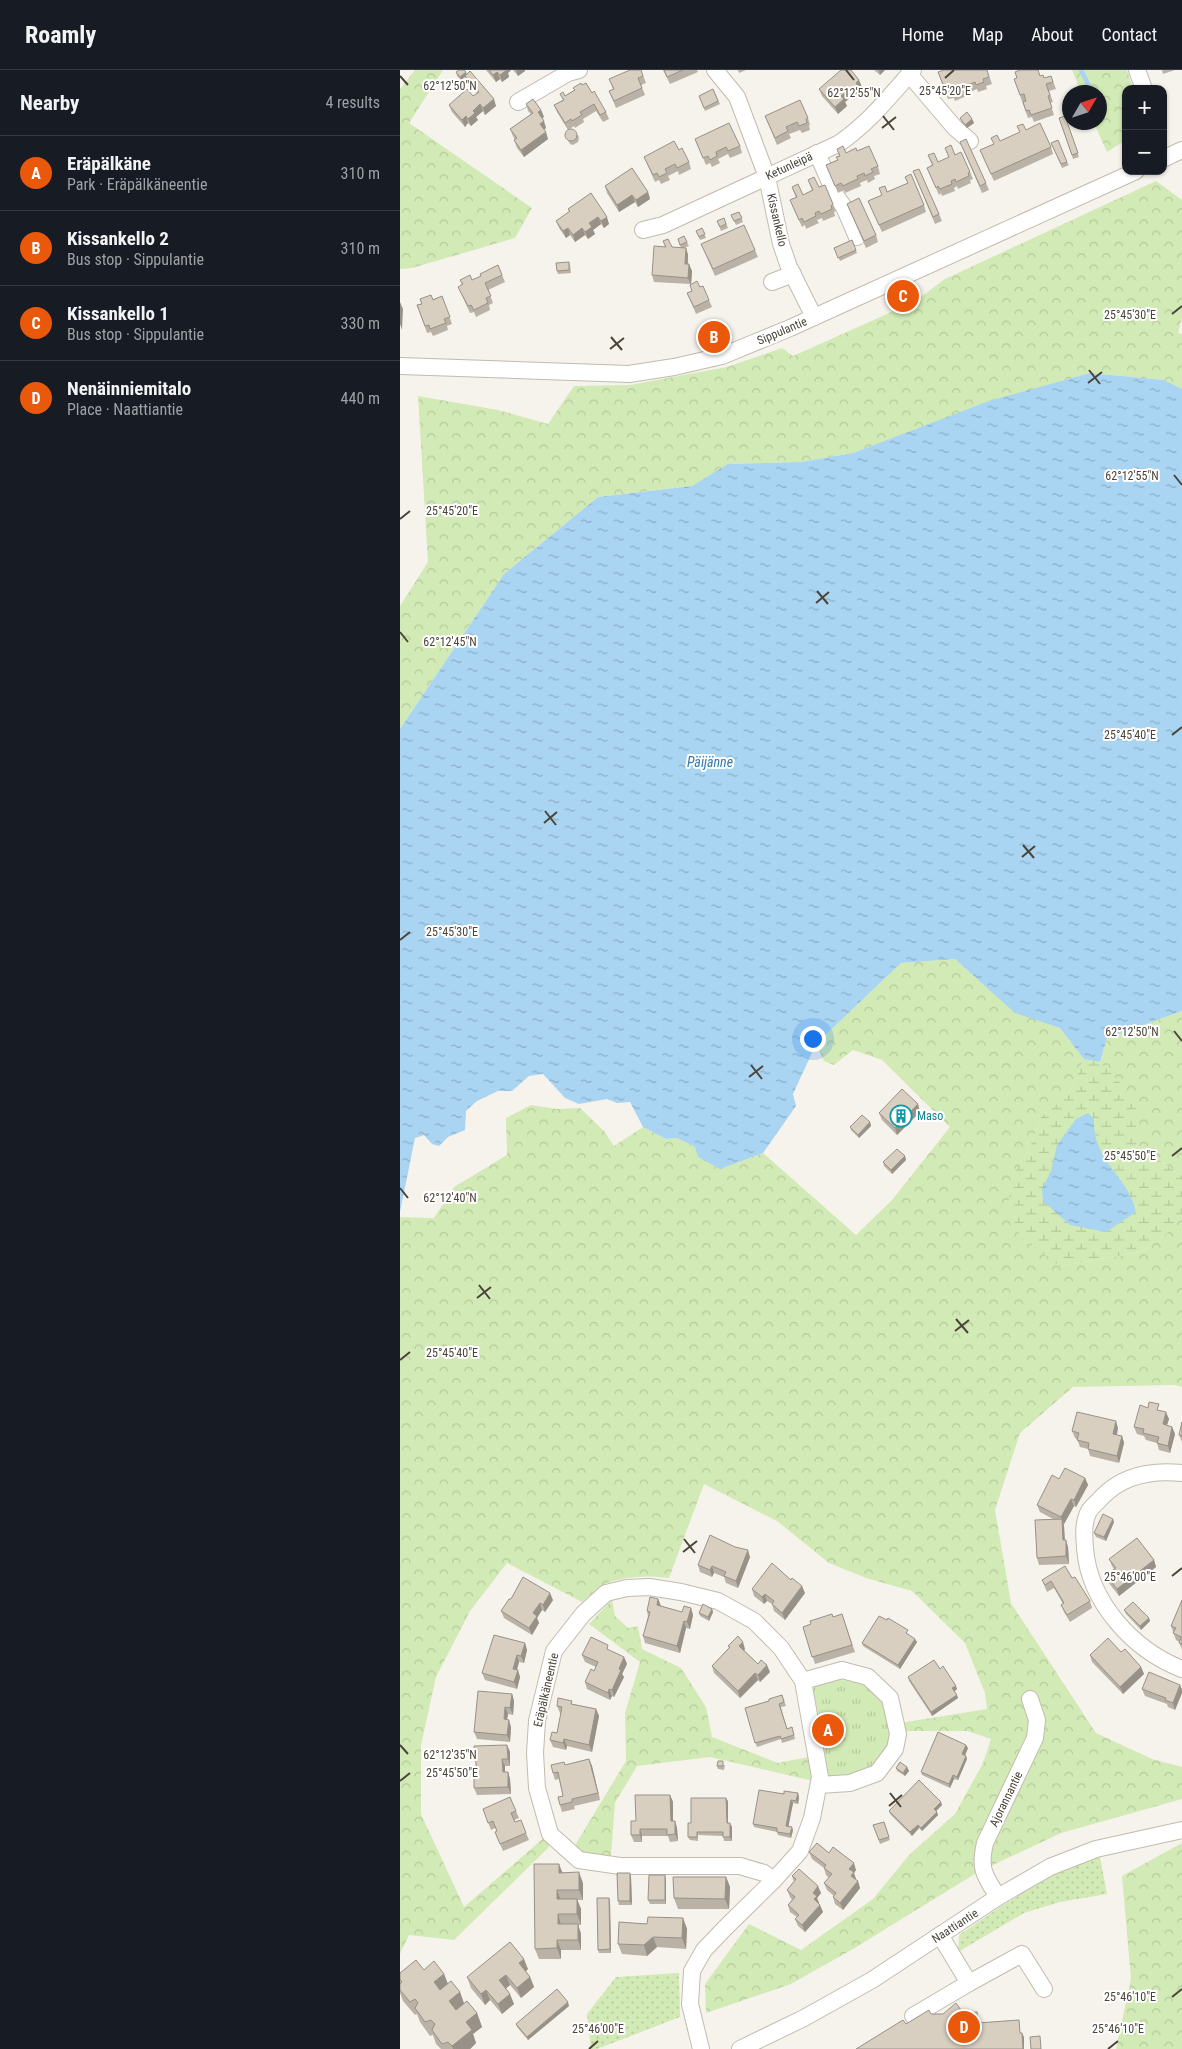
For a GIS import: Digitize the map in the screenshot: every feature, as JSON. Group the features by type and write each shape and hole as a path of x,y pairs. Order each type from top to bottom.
{"street":[{"path":"518,102 568,74 579,70"},
{"name":"Kissankello","path":"715,70 737,97 767,177 781,244 792,274 814,317"},
{"path":"1137,70 1143,85"},
{"path":"911,72 955,128 970,141"},
{"name":"Ketunleipä","path":"643,230 663,225 838,144 859,130 911,72"},
{"path":"817,154 836,196 844,207 856,238"},
{"name":"Sippulantie","path":"400,366 629,374 674,368 722,356 814,317 1127,175"},
{"path":"772,282 792,274"},
{"path":"1182,1473 1163,1471 1129,1478 1110,1488 1089,1511 1083,1531 1086,1566 1101,1599 1118,1625 1143,1648 1182,1670"},
{"name":"Eräpälkäneentie","path":"701,2049 690,2004 692,1971 709,1944 774,1880 800,1851 812,1818 820,1778 803,1681 781,1648 754,1621 718,1601 649,1587 628,1592 606,1593 583,1614 554,1650 537,1721 535,1753 537,1788 550,1834 579,1860 620,1866 740,1866 764,1873 774,1880"},
{"path":"803,1681 842,1670 868,1677 890,1698 898,1734 895,1749 877,1772 850,1783 819,1785"},
{"name":"Ajorannantie","path":"998,1897 986,1878 981,1861 985,1843 1035,1738 1037,1720 1030,1699"},
{"name":"Naattiantie","path":"740,2049 804,2018 872,1980 998,1897 1050,1867 1096,1849 1182,1830"},
{"path":"940,1935 969,1983"},
{"path":"913,2016 1022,1954 1044,1989"}],"green space":[{"path":"415,70 443,70 409,123 532,208 515,238 412,268 400,269 400,89"},
{"path":"1072,70 1127,70 1132,85 1122,85 1122,143 1107,152 1097,130 1107,130 1107,85 1078,85"},
{"path":"1156,181 1182,200 1182,318 1178,333 1182,334 1182,389 1164,380 1090,373 989,402 853,453 801,462 729,464 692,486 598,497 504,574 400,729 400,606 428,562 418,396 498,410 548,424 574,386 630,385 727,367 782,348 793,356 914,302 945,279"},
{"path":"955,959 1015,1012 1060,1028 1084,1059 1069,1094 1041,1117 1029,1150 1013,1174 1060,1266 1141,1252 1163,1237 1182,1217 1182,1387 1175,1385 1073,1387 1020,1433 995,1510 1011,1603 1096,1733 1152,1759 1182,1767 1182,1799 1061,1833 978,1872 853,1949 791,1984 706,2013 705,1984 749,1924 801,1950 873,1899 909,1855 955,1814 983,1763 991,1739 967,1731 903,1731 900,1723 987,1709 985,1693 965,1643 912,1591 866,1578 829,1563 777,1521 704,1484 669,1578 638,1577 607,1583 582,1602 507,1563 470,1611 436,1677 421,1745 421,1814 464,1907 546,1836 549,1847 454,1940 409,1935 400,1954 400,1217 434,1218 454,1187 507,1155 506,1118 531,1105 557,1109 580,1108 604,1131 614,1146 643,1127 666,1139 677,1138 695,1147 720,1168 763,1153 856,1235 892,1200 950,1127 882,1060 853,1050 834,1065 824,1061 816,1044 901,963"},
{"path":"1182,1011 1182,1176 1136,1144 1136,1108 1100,1062 1107,1038"},
{"path":"1084,1059 1100,1062 1125,1088 1136,1108 1136,1144 1182,1176 1182,1217 1163,1237 1141,1252 1060,1266 1020,1237 1008,1204 1013,1174 1029,1150 1041,1117 1069,1094"},
{"path":"612,1600 615,1616 628,1628 638,1626 642,1649 681,1668 706,1707 712,1737 778,1763 809,1757 813,1781 710,1757 637,1766 615,1803 611,1856 583,1853 574,1847 626,1761 625,1713 640,1662 589,1624"},
{"path":"835,1680 850,1681 866,1686 878,1695 887,1708 893,1743 869,1775 827,1777 823,1733 813,1690 815,1685"},
{"path":"1182,1843 1182,2049 1116,2049 1131,1979 1122,1876"},
{"path":"1100,1857 1107,1894 1060,1902 1024,1913 958,1952 959,1935 1003,1905 1053,1874"},
{"path":"679,1973 680,2017 597,2049 591,2049 587,2014 616,1977"}],"water":[{"name":"Päijänne","path":"1090,373 1164,380 1182,389 1182,1011 1107,1038 1100,1062 1084,1059 1060,1028 1015,1013 955,959 901,963 816,1044 793,1094 796,1106 763,1153 720,1169 698,1157 695,1147 677,1138 666,1139 643,1127 630,1102 617,1103 607,1099 579,1104 565,1098 543,1074 529,1076 512,1091 498,1091 477,1101 466,1111 465,1130 448,1137 439,1146 432,1144 424,1135 415,1138 400,1212 400,729 504,574 598,497 692,486 728,464 801,462 853,453 989,401"},
{"path":"1088,1113 1094,1119 1095,1134 1104,1157 1126,1188 1136,1212 1106,1232 1070,1225 1043,1201 1042,1189 1051,1171 1057,1145 1076,1119"}],"building":[{"path":"459,70 466,72 460,77 456,72"},
{"path":"489,70 507,70 500,75 497,72 493,75"},
{"path":"630,70 641,70 643,76 638,78 642,88 614,101 609,91 614,89 609,79"},
{"path":"664,70 683,70 667,77"},
{"path":"841,70 851,70 859,80 856,83 859,87 852,92 849,89 841,96 844,99 835,107 819,89"},
{"path":"944,70 987,70 989,77 983,79 984,82 976,85 975,82 968,85 969,87 952,94 951,91 946,92 938,72"},
{"path":"1020,70 1038,70 1040,76 1043,75 1044,78 1051,76 1053,82 1046,84 1052,108 1031,115 1029,110 1026,111 1023,102 1026,101 1024,94 1020,95 1014,79 1017,78 1015,72"},
{"path":"470,71 494,99 483,108 480,104 473,111 475,113 468,119 466,116 462,120 449,105 467,89 473,96 479,92 465,76"},
{"path":"581,83 582,85 586,83 592,93 594,91 606,112 600,115 594,104 580,112 582,115 565,123 554,105 564,100 560,94 563,92 565,96 575,90 573,88"},
{"path":"713,89 718,101 704,108 699,96"},
{"path":"533,99 541,110 538,112 544,121 540,124 546,132 521,150 514,140 517,138 510,129 533,113 526,104"},
{"path":"800,100 808,118 806,119 807,123 799,126 797,122 786,127 788,131 775,138 765,116"},
{"path":"967,112 972,119 965,125 960,118"},
{"path":"729,123 740,146 728,151 726,147 716,152 717,156 710,160 708,156 703,158 695,139"},
{"path":"1040,123 1051,147 991,174 980,150 994,144 991,138 997,135 1000,141 1020,132 1017,126 1023,124 1026,130"},
{"path":"571,129 577,135 571,141 565,135"},
{"path":"1063,130 1070,130 1078,153 1072,155"},
{"path":"966,139 986,183 980,186 960,142"},
{"path":"1058,140 1067,162 1061,164 1051,143"},
{"path":"674,141 679,150 682,148 689,162 677,168 675,164 665,169 667,173 659,177 657,173 653,175 644,157"},
{"path":"951,145 955,155 961,152 970,172 968,173 969,176 956,182 955,179 951,181 952,184 940,189 938,186 936,188 927,168 933,165 928,155 934,153 938,162 949,157 945,148"},
{"path":"843,146 846,153 856,148 857,151 869,146 878,166 871,169 873,172 865,176 864,173 857,176 858,179 843,186 841,183 835,186 826,165 838,160 836,157 840,156 837,149"},
{"path":"632,168 648,192 636,200 632,195 617,205 605,186"},
{"path":"919,169 939,214 933,217 913,171"},
{"path":"911,174 924,205 879,225 868,201 882,195 879,188 885,186 887,192 908,183 905,177"},
{"path":"814,177 819,187 825,185 833,204 831,206 832,209 821,214 819,211 815,213 816,216 804,222 802,218 799,220 790,200 797,197 792,187 798,184 803,195 813,190 808,180"},
{"path":"591,193 607,217 601,221 598,217 589,223 592,227 585,232 582,228 573,235 568,228 563,231 556,221 570,211 568,209"},
{"path":"859,198 876,235 864,241 847,204"},
{"path":"739,212 742,218 734,221 731,215"},
{"path":"724,218 726,224 720,227 717,221"},
{"path":"744,225 755,250 713,269 701,244"},
{"path":"702,228 705,234 699,237 696,231"},
{"path":"684,236 687,242 680,245 678,239"},
{"path":"668,239 672,247 686,248 685,264 689,264 688,278 652,275 654,246 666,247 663,241"},
{"path":"852,240 856,250 838,258 834,248"},
{"path":"569,262 569,270 557,271 556,263"},
{"path":"498,265 502,275 485,283 491,296 486,298 488,303 474,310 471,305 468,306 458,287 463,284 460,280 470,275 472,280"},
{"path":"697,281 700,287 703,286 709,300 694,307 687,293 692,291 690,285"},
{"path":"431,295 433,300 442,296 450,317 444,319 446,323 430,329 429,325 425,326 417,305 422,304 420,299"},
{"name":"Maso","path":"902,1089 918,1104 895,1128 879,1113"},
{"path":"862,1115 870,1122 858,1135 850,1127"},
{"path":"897,1149 905,1156 891,1170 883,1162"},
{"path":"1149,1402 1159,1404 1157,1410 1166,1412 1163,1424 1172,1427 1168,1446 1157,1443 1159,1437 1143,1433 1144,1429 1134,1427 1140,1405 1148,1408"},
{"path":"1077,1412 1116,1421 1113,1434 1122,1436 1117,1456 1088,1449 1089,1443 1077,1440 1079,1433 1072,1431"},
{"path":"1182,1422 1182,1436 1179,1435"},
{"path":"1065,1468 1085,1478 1074,1500 1071,1499 1061,1517 1037,1505 1052,1475 1059,1479"},
{"path":"1103,1514 1113,1519 1104,1537 1094,1533"},
{"path":"1062,1519 1063,1540 1066,1540 1066,1556 1037,1558 1035,1520"},
{"path":"710,1535 735,1547 748,1550 736,1581 724,1576 726,1572 712,1566 710,1570 698,1565"},
{"path":"1137,1538 1154,1560 1117,1589 1106,1575 1116,1568 1109,1559"},
{"path":"772,1563 791,1580 792,1578 802,1586 782,1613 772,1604 774,1601 765,1594 762,1597 752,1589"},
{"path":"1065,1566 1072,1578 1075,1577 1090,1601 1067,1615 1061,1605 1064,1603 1051,1581 1045,1585 1042,1580"},
{"path":"523,1577 550,1593 543,1605 540,1603 533,1613 537,1616 529,1628 501,1611 509,1599 511,1599"},
{"path":"650,1597 658,1599 657,1605 682,1612 684,1606 691,1608 687,1622 684,1621 677,1646 643,1636 650,1612 647,1611"},
{"path":"1182,1600 1182,1644 1179,1643 1181,1637 1173,1633 1176,1628 1171,1626"},
{"path":"1133,1602 1149,1618 1140,1626 1124,1610"},
{"path":"703,1604 712,1609 708,1617 699,1613"},
{"path":"832,1614 833,1617 842,1614 852,1645 812,1657 803,1627 811,1624 810,1621"},
{"path":"879,1616 887,1620 888,1618 908,1630 906,1633 915,1639 898,1665 862,1643"},
{"path":"494,1635 525,1643 521,1656 517,1655 513,1669 518,1670 514,1682 482,1673"},
{"path":"738,1636 743,1642 739,1646 758,1664 761,1660 767,1665 758,1675 755,1673 738,1691 712,1666"},
{"path":"591,1637 608,1645 607,1649 624,1657 619,1669 621,1670 612,1690 609,1689 608,1693 585,1682 591,1669 594,1671 598,1662 582,1655"},
{"path":"1108,1638 1121,1652 1125,1649 1141,1667 1120,1687 1090,1655"},
{"path":"934,1660 940,1669 943,1666 956,1686 952,1688 957,1695 931,1712 908,1677"},
{"path":"1149,1672 1180,1685 1173,1703 1165,1700 1166,1698 1142,1689"},
{"path":"478,1691 512,1694 510,1708 505,1707 504,1719 509,1720 507,1735 474,1732"},
{"path":"782,1695 784,1702 779,1704 787,1729 792,1727 794,1735 781,1739 780,1736 755,1743 745,1708"},
{"path":"558,1698 572,1701 571,1704 596,1709 589,1745 564,1739 563,1743 550,1740 552,1732 557,1733 562,1707 557,1706"},
{"path":"938,1732 966,1745 962,1754 966,1756 957,1777 953,1775 949,1784 921,1772"},
{"path":"507,1745 508,1759 502,1759 503,1772 508,1772 508,1787 474,1788 474,1773 477,1773 474,1746"},
{"path":"589,1759 598,1793 572,1799 572,1802 560,1805 558,1797 563,1796 558,1772 553,1773 551,1765 564,1762 565,1765"},
{"path":"718,1761 723,1761 723,1766 717,1766"},
{"path":"900,1762 907,1767 903,1773 896,1768"},
{"path":"919,1780 941,1802 934,1809 937,1812 921,1828 918,1825 910,1832 889,1811"},
{"path":"759,1790 784,1794 784,1791 798,1793 796,1801 791,1800 786,1826 792,1827 790,1834 777,1832 777,1828 753,1824"},
{"path":"635,1795 670,1795 671,1821 675,1821 675,1834 667,1835 667,1829 640,1829 640,1835 631,1835 631,1821 636,1821"},
{"path":"510,1797 516,1811 511,1813 515,1822 521,1820 526,1833 500,1844 493,1821 488,1823 483,1809"},
{"path":"691,1798 726,1798 727,1823 730,1823 730,1837 723,1837 723,1832 697,1832 697,1837 688,1837 688,1823 691,1823"},
{"path":"884,1822 889,1837 879,1840 873,1825"},
{"path":"817,1843 829,1853 833,1847 854,1863 849,1869 854,1872 851,1876 858,1881 840,1903 833,1897 836,1893 824,1883 832,1874 824,1868 826,1865 809,1852"},
{"path":"534,1864 559,1864 559,1873 579,1872 579,1890 557,1890 557,1899 577,1899 577,1914 558,1914 558,1924 578,1924 578,1940 557,1940 557,1948 535,1949"},
{"path":"799,1869 818,1886 813,1893 817,1896 814,1899 820,1905 802,1925 795,1919 799,1915 788,1905 795,1897 787,1890 796,1879 792,1876"},
{"path":"617,1873 630,1873 630,1901 618,1901"},
{"path":"649,1875 665,1875 665,1900 648,1900"},
{"path":"673,1877 726,1877 725,1899 674,1898"},
{"path":"597,1898 609,1898 610,1949 598,1950"},
{"path":"648,1917 683,1918 682,1938 653,1937 644,1945 618,1944 619,1922 647,1924"},
{"path":"510,1942 524,1959 519,1963 530,1977 517,1988 506,1975 499,1980 510,1994 498,2004 486,1990 481,1994 467,1977"},
{"path":"416,1960 424,1970 434,1961 444,1974 434,1982 440,1990 451,1981 460,1992 449,2001 456,2010 467,2001 477,2013 466,2022 472,2030 452,2046 448,2042 442,2044 432,2030 435,2024 431,2020 425,2022 415,2008 418,2003 415,1999 410,2002 400,1990 402,1982 400,1973"},
{"path":"557,1989 568,2002 527,2037 516,2024"},
{"path":"956,2003 963,2013 977,2012 978,2023 1019,2020 1023,2049 856,2049 903,2020 906,2024 929,2010 931,2014 943,2014"},
{"path":"1040,2036 1041,2049 1031,2049 1030,2037"}],"waterway":[{"path":"1081,70 1088,85"}],"place":[{"name":"Kissankello 1","path":"903,296"},
{"name":"Kissankello 2","path":"714,337"},
{"name":"Maso","path":"901,1116"},
{"name":"Eräpälkäne","path":"828,1730"},
{"name":"Nenäinniemitalo","path":"964,2027"}]}
